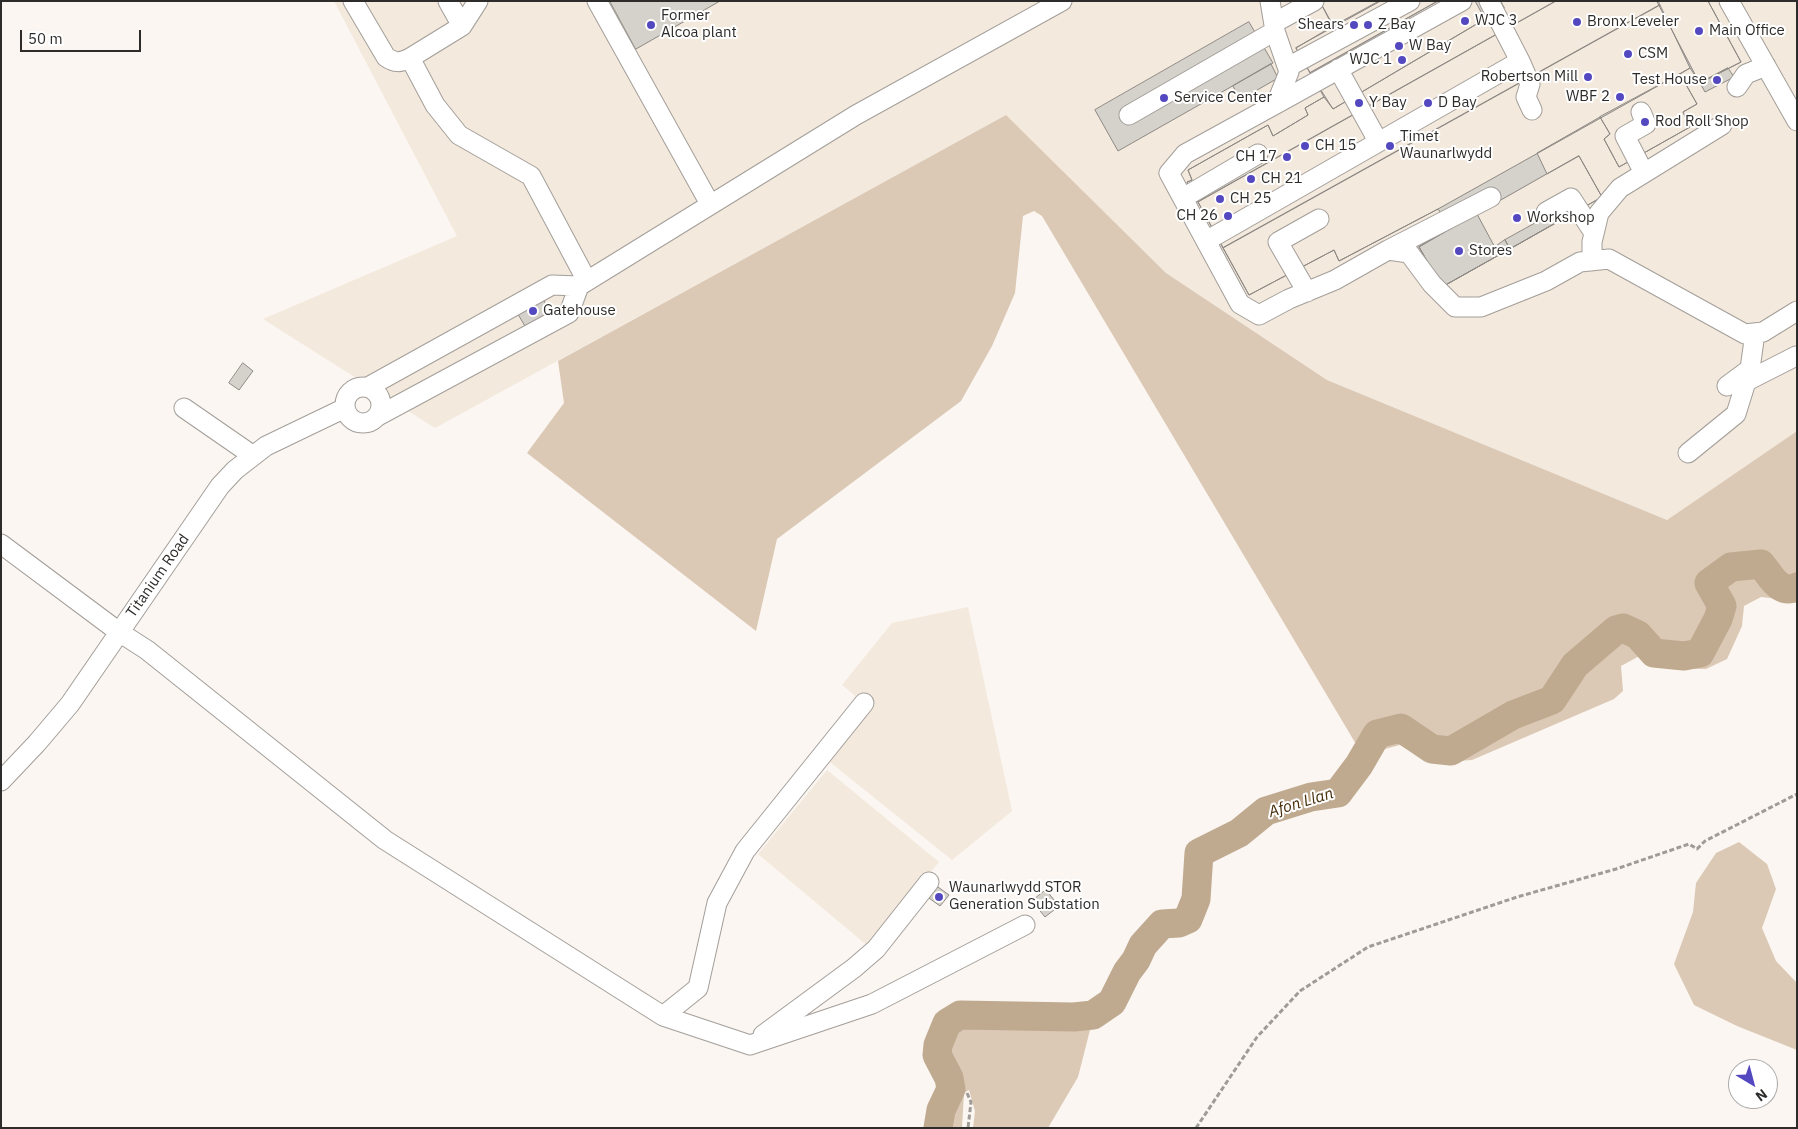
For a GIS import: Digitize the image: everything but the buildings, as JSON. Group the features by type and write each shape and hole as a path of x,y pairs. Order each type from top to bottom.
{"street":[{"path":"353,1 386,57 394,62 403,62 462,26 478,1"},
{"path":"448,1 462,26"},
{"path":"597,1 710,204"},
{"path":"410,58 435,105 459,135 531,176 583,284 570,313 368,422 358,422 348,414 345,408 345,401 351,391 357,388 368,387 552,285 583,284 856,115 1062,1"},
{"path":"1270,1 1274,27 1289,72 1276,104"},
{"path":"1129,115 1314,1"},
{"path":"1288,67 1410,1"},
{"path":"1462,1 1186,154 1169,173 1240,304 1259,315 1335,280 1388,250 1491,197"},
{"path":"1489,1 1530,84 1526,98 1532,110"},
{"path":"1729,1 1797,121"},
{"path":"1206,241 1520,61"},
{"path":"1737,87 1746,74 1766,66"},
{"path":"1338,69 1378,141"},
{"path":"1641,112 1646,124 1625,136 1644,173"},
{"path":"1592,261 1592,242 1599,213 1620,188 1722,125"},
{"path":"1183,198 1258,154"},
{"path":"1546,212 1570,198 1594,233"},
{"path":"1306,292 1278,242 1318,219"},
{"path":"1388,250 1409,253 1432,284 1455,307 1481,307 1546,281 1580,262 1609,259 1744,334 1763,332 1797,311"},
{"path":"1688,453 1736,414 1748,375 1755,333"},
{"path":"1727,386 1748,375 1796,356"},
{"path":"368,387 376,392 381,401 378,416"},
{"path":"184,408 252,455"},
{"name":"Titanium Road","path":"1,781 38,743 70,704 220,486 252,455 266,446 345,408"},
{"path":"1,544 119,632 147,650 385,840 663,1016 750,1045 872,1004 1024,925"},
{"path":"663,1016 698,988 717,903 745,851 864,703"},
{"path":"750,1045 854,968 876,949 929,882"}],"path":[{"path":"1196,1128 1257,1037 1300,991 1368,947 1517,897 1616,869 1689,844 1697,849 1705,841 1797,794"},
{"path":"967,1093 971,1102 968,1128"}],"shaded area":[{"path":"334,1 1797,1 1797,431 1667,520 1327,380 1166,273 1006,115 435,428 263,319 457,236"},
{"path":"1006,115 1166,273 1327,380 1667,520 1797,431 1797,601 1761,597 1744,606 1742,626 1727,659 1706,669 1664,668 1643,654 1621,666 1623,691 1614,699 1472,760 1430,763 1400,745 1381,750 1369,766 1042,216 1034,211 1023,216 1015,293 992,346 961,401 777,539 756,631 527,453 564,403 558,361"},
{"path":"968,607 1012,811 952,860 826,759 864,703 842,685 892,623"},
{"path":"827,770 939,862 869,947 758,854"},
{"path":"1739,842 1767,864 1776,889 1762,928 1776,961 1797,983 1797,1050 1737,1026 1694,1005 1674,964 1693,912 1696,883 1716,853"},
{"path":"978,1024 1090,1030 1078,1077 1048,1128 973,1128 975,1111 969,1090 964,1093 962,1128 948,1128 954,1079 948,1042 955,1031"}],"waterway":[{"name":"Afon Llan","path":"938,1128 941,1110 951,1089 949,1078 937,1055 938,1045 947,1023 960,1015 1074,1017 1093,1015 1112,1002 1143,945 1162,924 1179,923 1188,919 1196,899 1199,853 1239,833 1266,811 1311,797 1338,793 1359,765 1377,734 1401,728 1432,749 1451,751 1513,715 1552,700 1575,665 1616,630 1623,628 1638,635 1654,653 1684,656 1700,653 1718,619 1722,606 1709,583 1731,567 1761,564 1780,586 1791,589 1797,587"}],"place":[{"name":"WJC 3","path":"1465,21"},
{"name":"Bronx Leveler","path":"1577,22"},
{"name":"Former Alcoa plant","path":"651,25"},
{"name":"Shears","path":"1354,25"},
{"name":"Z Bay","path":"1368,25"},
{"name":"Main Office","path":"1699,31"},
{"name":"W Bay","path":"1399,46"},
{"name":"CSM","path":"1628,54"},
{"name":"WJC 1","path":"1402,60"},
{"name":"Robertson Mill","path":"1588,77"},
{"name":"Test House","path":"1717,80"},
{"name":"WBF 2","path":"1620,97"},
{"name":"Service Center","path":"1164,98"},
{"name":"Y Bay","path":"1359,103"},
{"name":"D Bay","path":"1428,103"},
{"name":"Rod Roll Shop","path":"1645,122"},
{"name":"CH 15","path":"1305,146"},
{"name":"Timet Waunarlwydd","path":"1390,146"},
{"name":"CH 17","path":"1287,157"},
{"name":"CH 21","path":"1251,179"},
{"name":"CH 25","path":"1220,199"},
{"name":"CH 26","path":"1228,216"},
{"name":"Workshop","path":"1517,218"},
{"name":"Stores","path":"1459,251"},
{"name":"Gatehouse","path":"533,311"},
{"name":"Waunarlwydd STOR Generation Substation","path":"939,897"}]}
